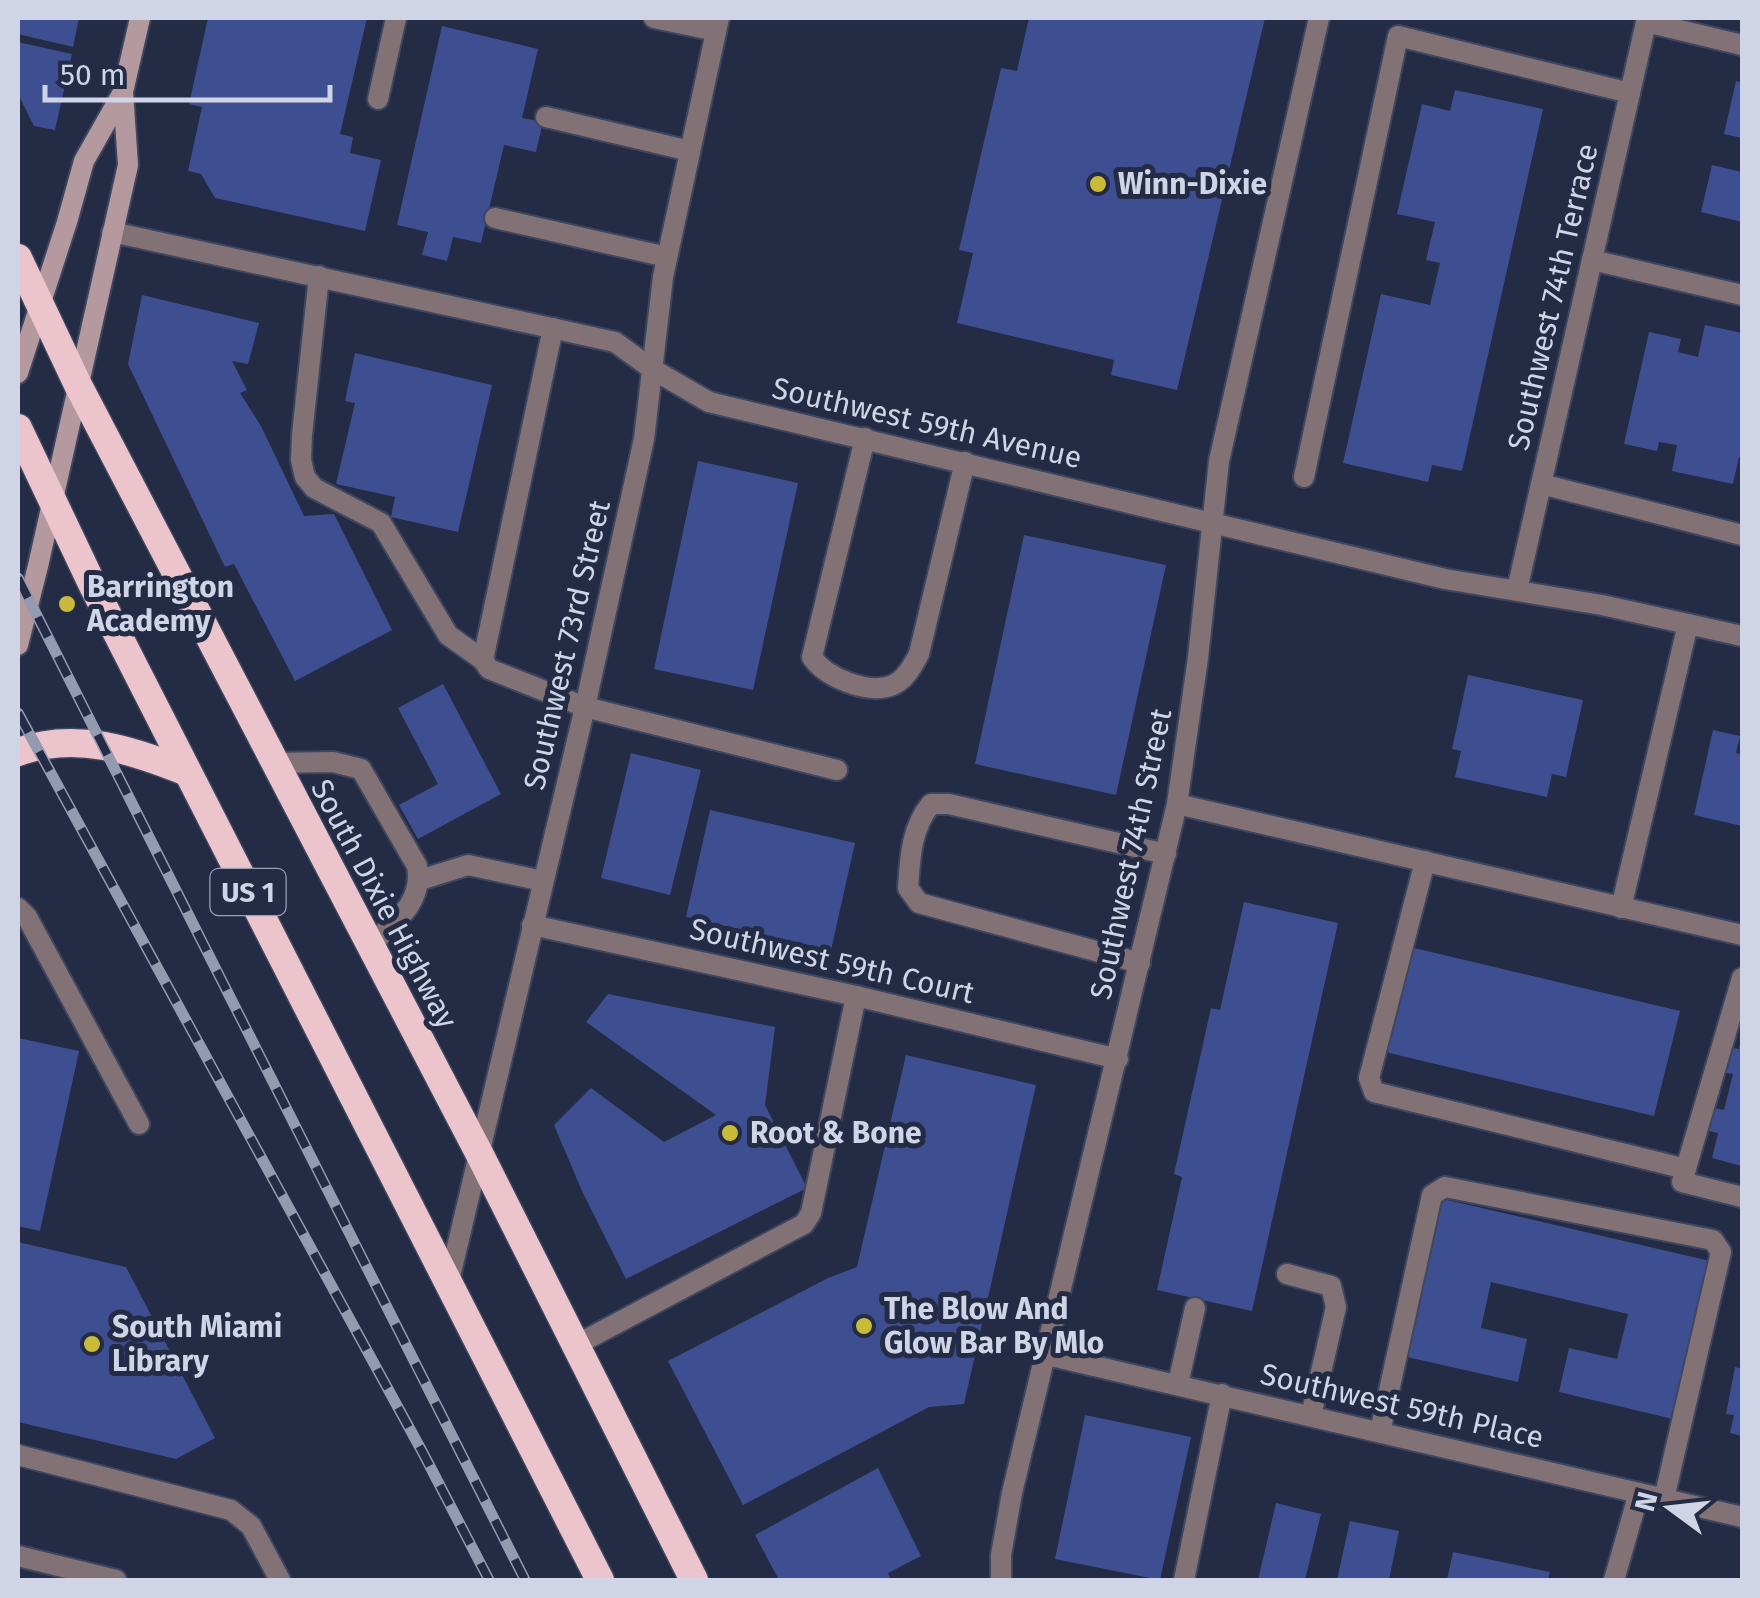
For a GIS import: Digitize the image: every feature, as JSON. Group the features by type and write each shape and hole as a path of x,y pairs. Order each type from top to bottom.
{"highway":[{"name":"South Dixie Highway","path":"18,258 78,386 478,1151 694,1580"},
{"name":"US 1","path":"18,428 186,772 600,1580"},
{"path":"18,752 96,743 130,750 186,772"}],"main road":[{"path":"18,374 84,161 123,92 140,18"},
{"path":"18,645 128,165 123,92"}],"street":[{"path":"378,99 396,18"},
{"path":"654,18 718,24"},
{"name":"Southwest 74th Street","path":"1002,1580 1005,1524 1177,804 1198,658 1219,461 1319,18"},
{"path":"1647,20 1742,45"},
{"name":"Southwest 74th Terrace","path":"1517,590 1647,20"},
{"name":"Southwest 73rd Street","path":"449,1281 644,439 667,257 718,24"},
{"path":"1304,477 1398,36 1630,93"},
{"path":"546,117 690,151"},
{"path":"495,218 667,257"},
{"name":"Southwest 59th Avenue","path":"112,232 616,342 652,369 710,402 1445,578 1742,636"},
{"path":"1592,260 1742,295"},
{"path":"319,276 302,435 305,477 314,488 381,523 448,635 483,660 488,669 584,707 837,770"},
{"path":"483,660 553,328"},
{"path":"864,438 812,657 828,673 866,687 895,684 910,671 919,654 965,462"},
{"path":"1540,484 1742,535"},
{"path":"1622,908 1688,624"},
{"path":"273,763 332,762 361,769 417,866 420,880 414,903 369,946"},
{"path":"1140,963 919,903 908,888 914,836 931,804 949,804 1166,854"},
{"path":"1177,804 1742,935"},
{"path":"1425,861 1369,1078 1374,1092 1686,1170"},
{"path":"420,880 468,866 543,881"},
{"path":"18,908 27,917 139,1124"},
{"name":"Southwest 59th Court","path":"532,925 1118,1058"},
{"path":"1742,978 1682,1182 1742,1197"},
{"path":"574,1346 804,1224 812,1213 856,996"},
{"path":"1380,1432 1432,1194 1445,1187 1714,1240 1722,1252 1664,1499"},
{"path":"1287,1274 1331,1286 1336,1307 1311,1416"},
{"path":"1178,1384 1195,1308"},
{"name":"Southwest 59th Place","path":"1046,1355 1742,1517"},
{"path":"1184,1580 1222,1394"},
{"path":"18,1456 230,1510 250,1526 280,1580"},
{"path":"1614,1580 1639,1493"},
{"path":"18,1556 116,1580"}],"building":[{"path":"18,18 79,18 73,47 18,34"},
{"path":"208,18 367,18 340,134 353,137 350,153 381,160 365,231 215,198 201,174 188,171 202,107 189,104"},
{"path":"1029,18 1265,18 1177,390 1111,375 1114,360 957,323 973,253 959,250 1001,68 1017,71"},
{"path":"442,26 538,49 522,118 543,122 536,152 504,145 481,243 453,237 447,261 422,255 428,232 397,225"},
{"path":"18,42 72,54 55,130 34,126 18,94"},
{"path":"1736,81 1742,83 1742,138 1724,134"},
{"path":"1455,90 1543,109 1462,471 1432,465 1428,482 1343,463 1381,294 1430,305 1440,263 1426,260 1435,222 1397,214 1422,104 1450,111"},
{"path":"1712,165 1742,172 1742,222 1701,212"},
{"path":"142,295 259,323 248,364 232,361 247,390 240,393 261,426 304,516 334,514 392,630 295,681 234,564 225,567 128,364"},
{"path":"1705,325 1742,333 1742,458 1739,457 1733,484 1672,471 1677,445 1659,442 1657,451 1624,444 1649,332 1681,339 1678,352 1698,357"},
{"path":"355,353 492,385 458,532 391,517 395,497 336,484 355,403 345,401"},
{"path":"698,461 798,483 753,690 654,669"},
{"path":"1024,535 1166,565 1116,795 975,764"},
{"path":"1468,675 1583,700 1566,777 1552,774 1547,797 1455,777 1461,751 1452,749"},
{"path":"443,684 501,794 418,839 399,805 438,784 398,708"},
{"path":"1713,730 1740,736 1736,753 1742,755 1742,826 1694,815"},
{"path":"631,753 701,770 670,895 601,878"},
{"path":"710,810 855,843 831,950 686,917"},
{"path":"1244,902 1338,923 1252,1311 1157,1290 1182,1177 1174,1174 1211,1008 1220,1010"},
{"path":"1410,947 1680,1011 1654,1116 1385,1052"},
{"name":"Root & Bone","path":"608,994 775,1027 765,1105 807,1188 626,1279 554,1125 591,1088 664,1142 716,1115 586,1022"},
{"path":"18,1038 79,1051 40,1231 18,1226"},
{"path":"1741,1039 1742,1166 1712,1158 1718,1133 1709,1131 1714,1108 1724,1110 1733,1074 1722,1072 1728,1047 1739,1049"},
{"path":"906,1055 1036,1085 964,1404 929,1407 743,1505 668,1361 828,1278 857,1267"},
{"path":"1443,1199 1710,1261 1673,1419 1559,1392 1569,1348 1617,1359 1628,1314 1491,1282 1481,1328 1527,1339 1518,1382 1407,1357"},
{"name":"South Miami Library","path":"18,1242 126,1267 215,1438 176,1459 18,1422"},
{"path":"1735,1367 1742,1369 1742,1436 1730,1433 1734,1415 1726,1414"},
{"path":"1085,1415 1191,1437 1160,1580 1055,1559"},
{"path":"878,1468 921,1556 888,1573 891,1580 779,1580 755,1535"},
{"path":"1276,1503 1321,1514 1305,1580 1258,1580"},
{"path":"1350,1521 1399,1531 1389,1580 1337,1580"},
{"path":"1453,1552 1550,1572 1548,1580 1447,1580"}],"railway":[{"path":"18,578 525,1580"},
{"path":"18,713 489,1580"}],"place":[{"name":"Winn-Dixie","path":"1098,184"},
{"name":"Barrington Academy","path":"67,604"},
{"name":"Root & Bone","path":"730,1133"},
{"name":"The Blow And Glow Bar By Mlo","path":"864,1326"},
{"name":"South Miami Library","path":"92,1344"}]}
